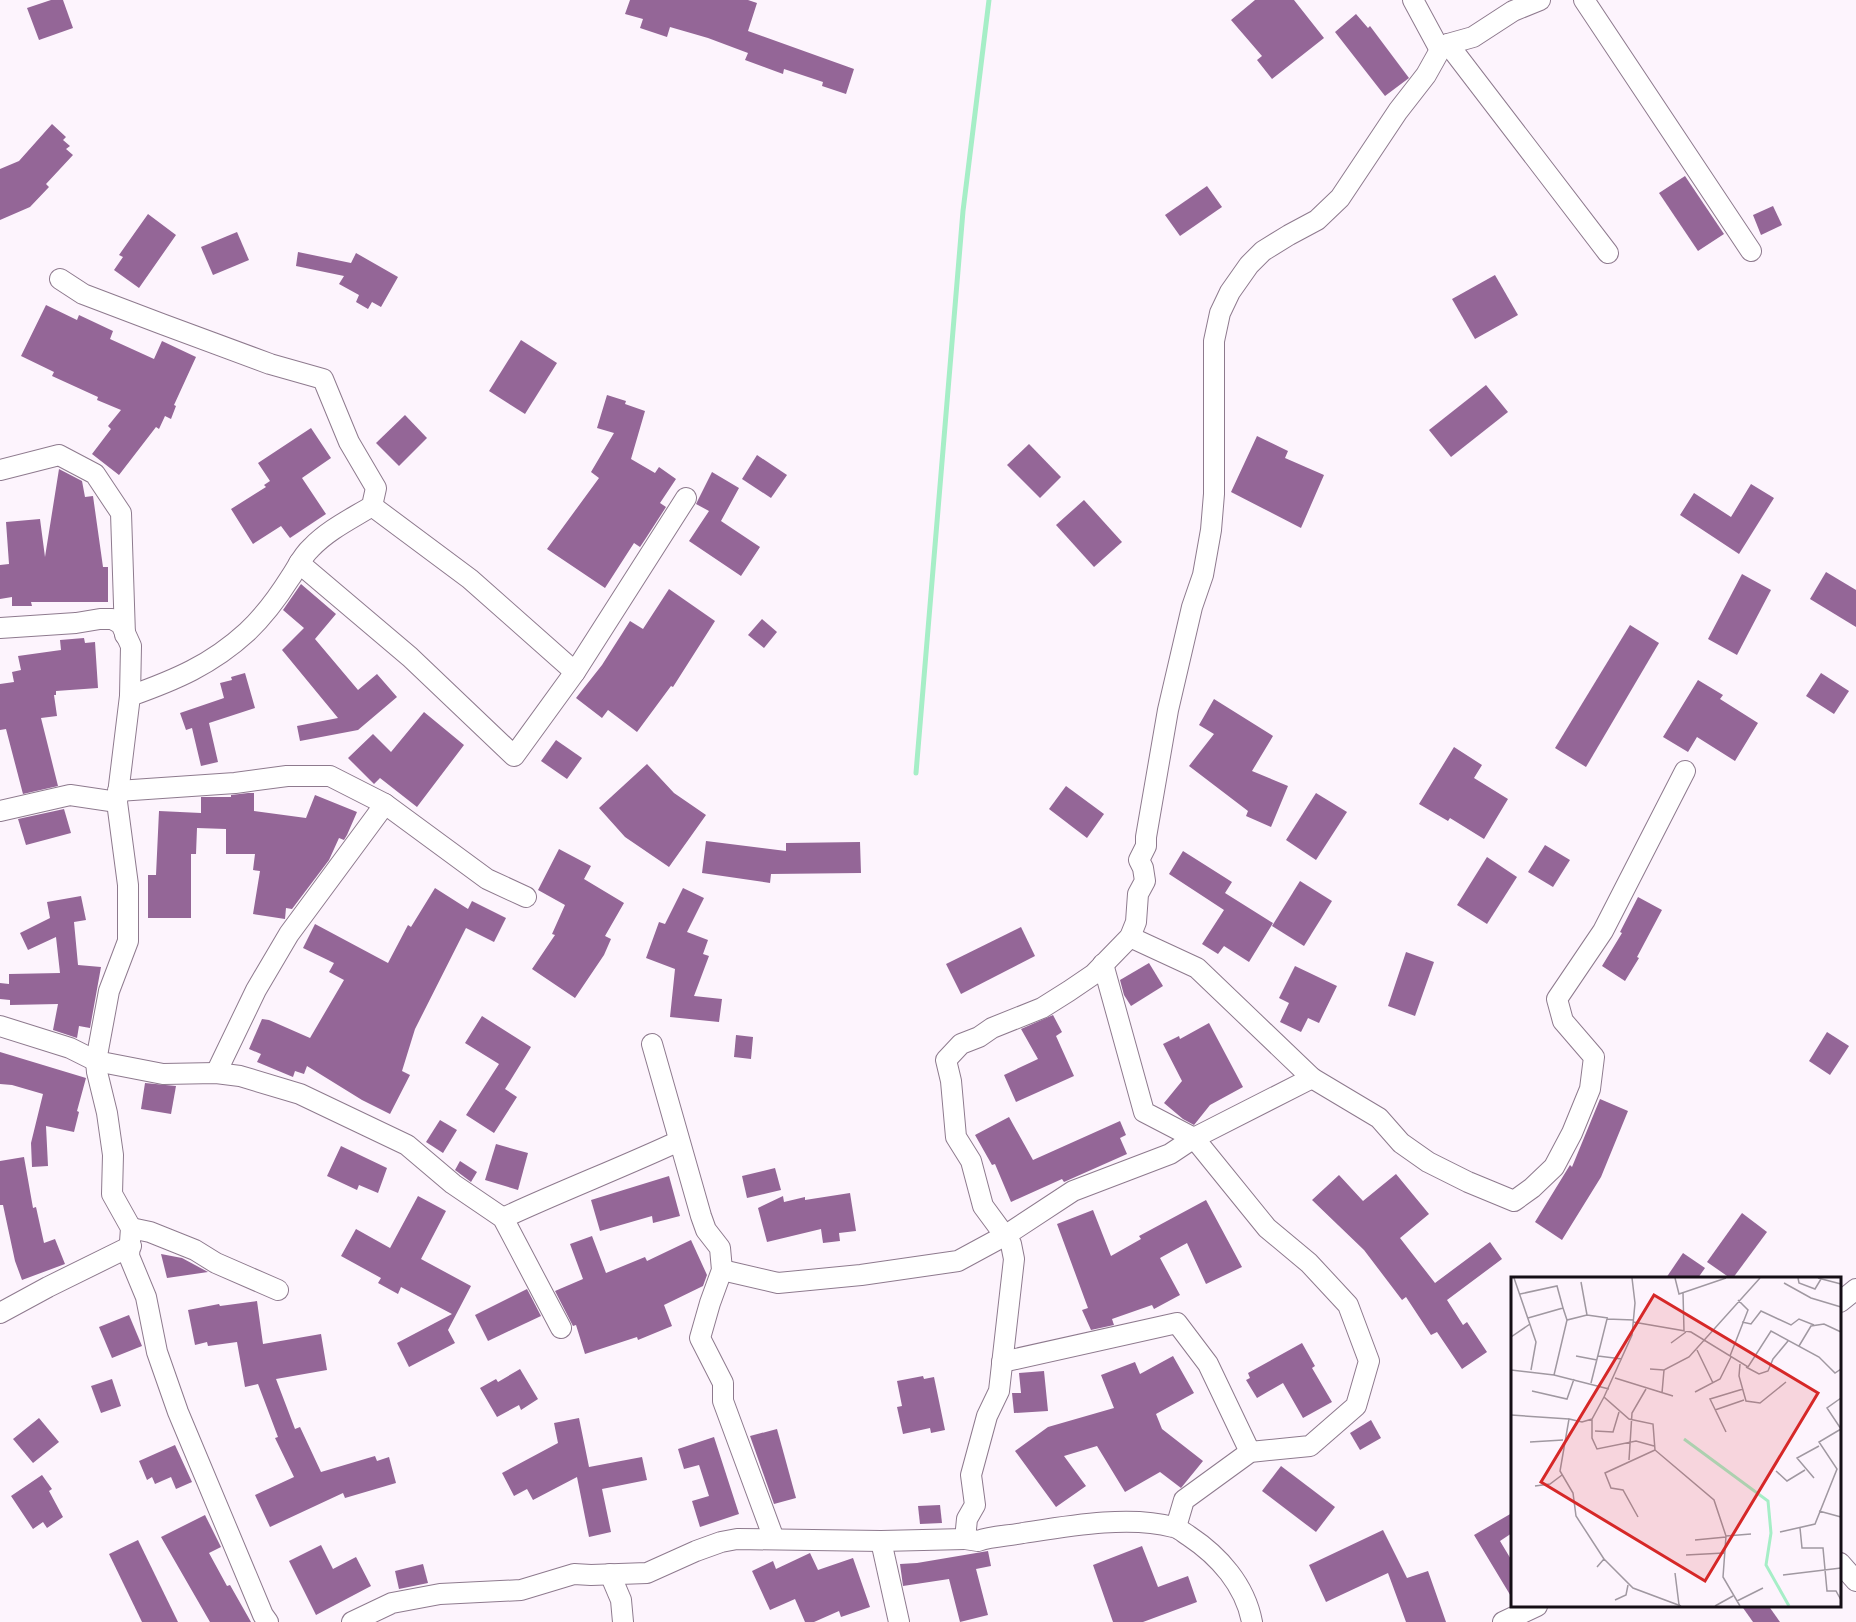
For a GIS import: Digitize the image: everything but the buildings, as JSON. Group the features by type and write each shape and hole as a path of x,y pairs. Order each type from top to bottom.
{"street":[{"path":"1413,0 1444,47 1608,253"},
{"path":"966,1539 967,1519 975,1505 971,1475 987,1416 999,1391 1009,1295 1014,1270 1011,1244 983,1206 970,1161 956,1137 951,1081 946,1060 962,1044 979,1037 992,1028 1042,1008 1094,974 1130,938 1136,922 1138,894 1144,881 1143,868 1139,861 1146,846 1168,710 1192,607 1203,575 1211,530 1214,494 1214,341 1220,313 1230,292 1263,251 1317,220 1340,198 1444,47 1473,37 1513,11 1540,0"},
{"path":"1584,0 1750,251"},
{"path":"60,279 83,294 270,364 323,379 349,442 376,488 372,506 329,532 310,548 266,611 249,631 226,651 201,667 130,696"},
{"path":"0,470 59,455 95,474 121,513 126,635"},
{"path":"299,563 410,657 514,756 576,672 686,498"},
{"path":"372,506 470,579 576,672"},
{"path":"0,628 112,619 120,624 131,646 130,696 117,796 128,885 128,941 110,992 96,1061 113,1155 112,1194 131,1237 129,1256 146,1297 157,1352 178,1412 263,1615 268,1622"},
{"path":"1130,938 1197,968 1312,1078 1379,1118 1401,1143 1428,1162 1514,1201 1554,1167 1572,1133 1590,1089 1594,1057 1563,1021 1557,999 1603,931 1685,771"},
{"path":"0,811 70,795 117,796 287,776 330,776 386,804 487,879 526,897"},
{"path":"216,1073 256,990 289,933 386,804"},
{"path":"1103,964 1144,1112 1194,1138 1267,1228 1309,1263 1348,1305 1369,1360 1356,1406 1310,1446 1250,1452 1184,1500 1176,1527"},
{"path":"0,1026 70,1048 96,1061 163,1074 216,1073 240,1076 300,1094 407,1145 453,1184 503,1218 561,1329"},
{"path":"652,1044 701,1216 706,1230 720,1248 722,1269 700,1338 723,1383 723,1401 774,1539"},
{"path":"722,1269 778,1284 958,1261 1006,1235 1072,1191 1170,1154 1194,1138 1312,1078"},
{"path":"503,1218 679,1141"},
{"path":"0,1313 131,1237 150,1232 195,1250 216,1263 278,1290"},
{"path":"1841,1301 1856,1290"},
{"path":"1002,1362 1178,1323 1208,1364 1250,1452"},
{"path":"352,1622 392,1603 440,1594 521,1590 574,1574 646,1573 721,1542 737,1539 881,1542 966,1539 978,1541 1072,1525 1142,1522 1176,1527 1220,1561 1241,1589 1249,1606 1252,1622"},
{"path":"881,1542 898,1622"},
{"path":"1841,1565 1856,1581"},
{"path":"610,1574 621,1600 623,1622"},
{"path":"1503,1622 1533,1607"}],"waterway":[{"path":"916,773 963,211 989,0"}]}
